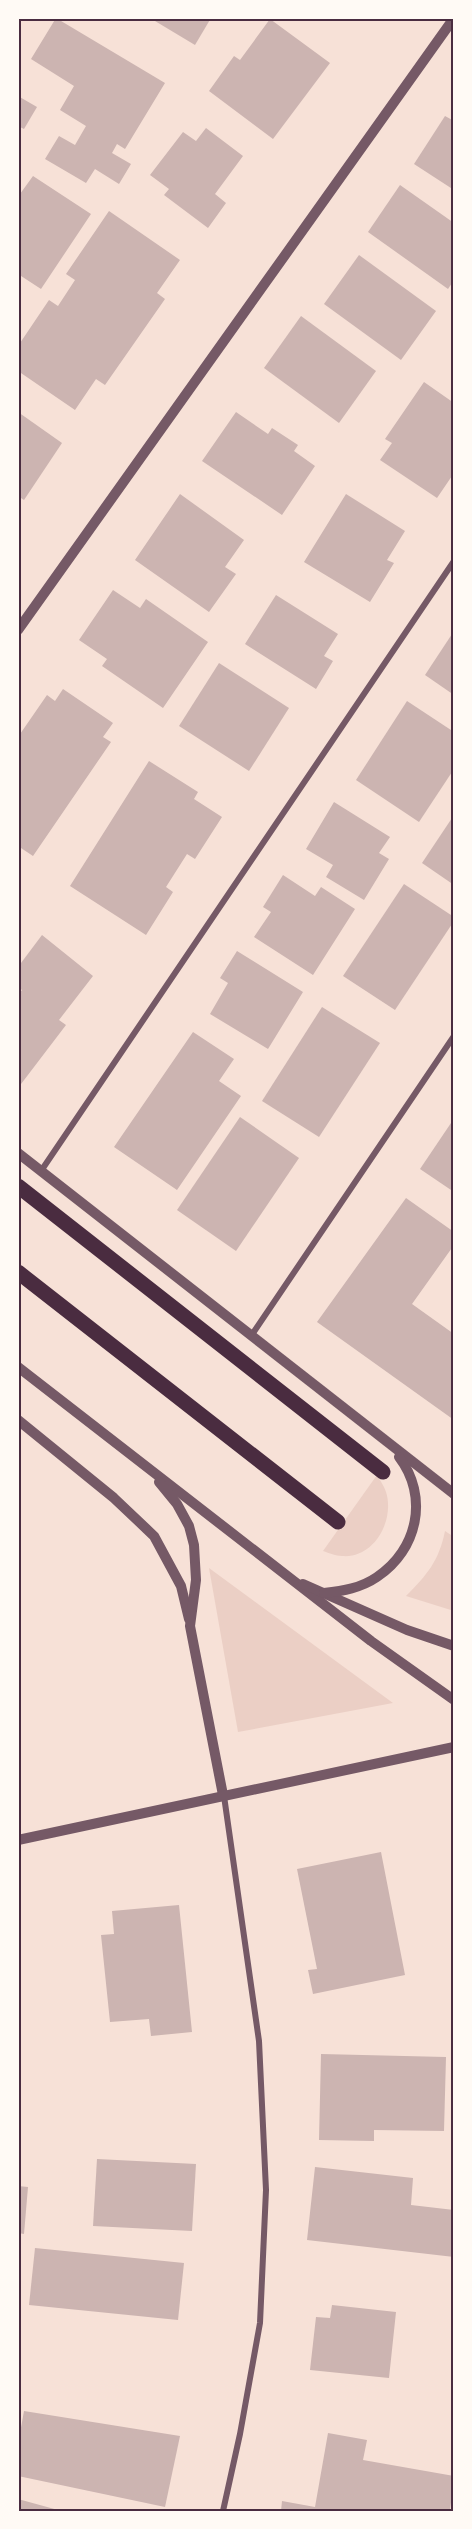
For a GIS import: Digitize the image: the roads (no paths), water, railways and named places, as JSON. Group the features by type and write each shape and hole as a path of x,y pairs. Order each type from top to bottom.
{"main road":[{"path":"18,1186 383,1473"},
{"path":"18,1272 338,1522"}],"street":[{"path":"18,630 454,18"},
{"path":"41,1171 454,561"},
{"path":"251,1336 454,1036"},
{"path":"18,1153 454,1494"},
{"path":"18,1367 371,1641 454,1700"},
{"path":"18,1420 114,1498 154,1536 181,1586 224,1795 259,2041 266,2190 260,2323 240,2434 223,2511"},
{"path":"324,1593 359,1586 376,1578 399,1558 414,1531 417,1500 409,1470 391,1446"},
{"path":"146,1466 177,1504 189,1526 194,1545 196,1580 190,1626"},
{"path":"289,1578 408,1630 454,1646"},
{"path":"18,1840 454,1747"}]}
